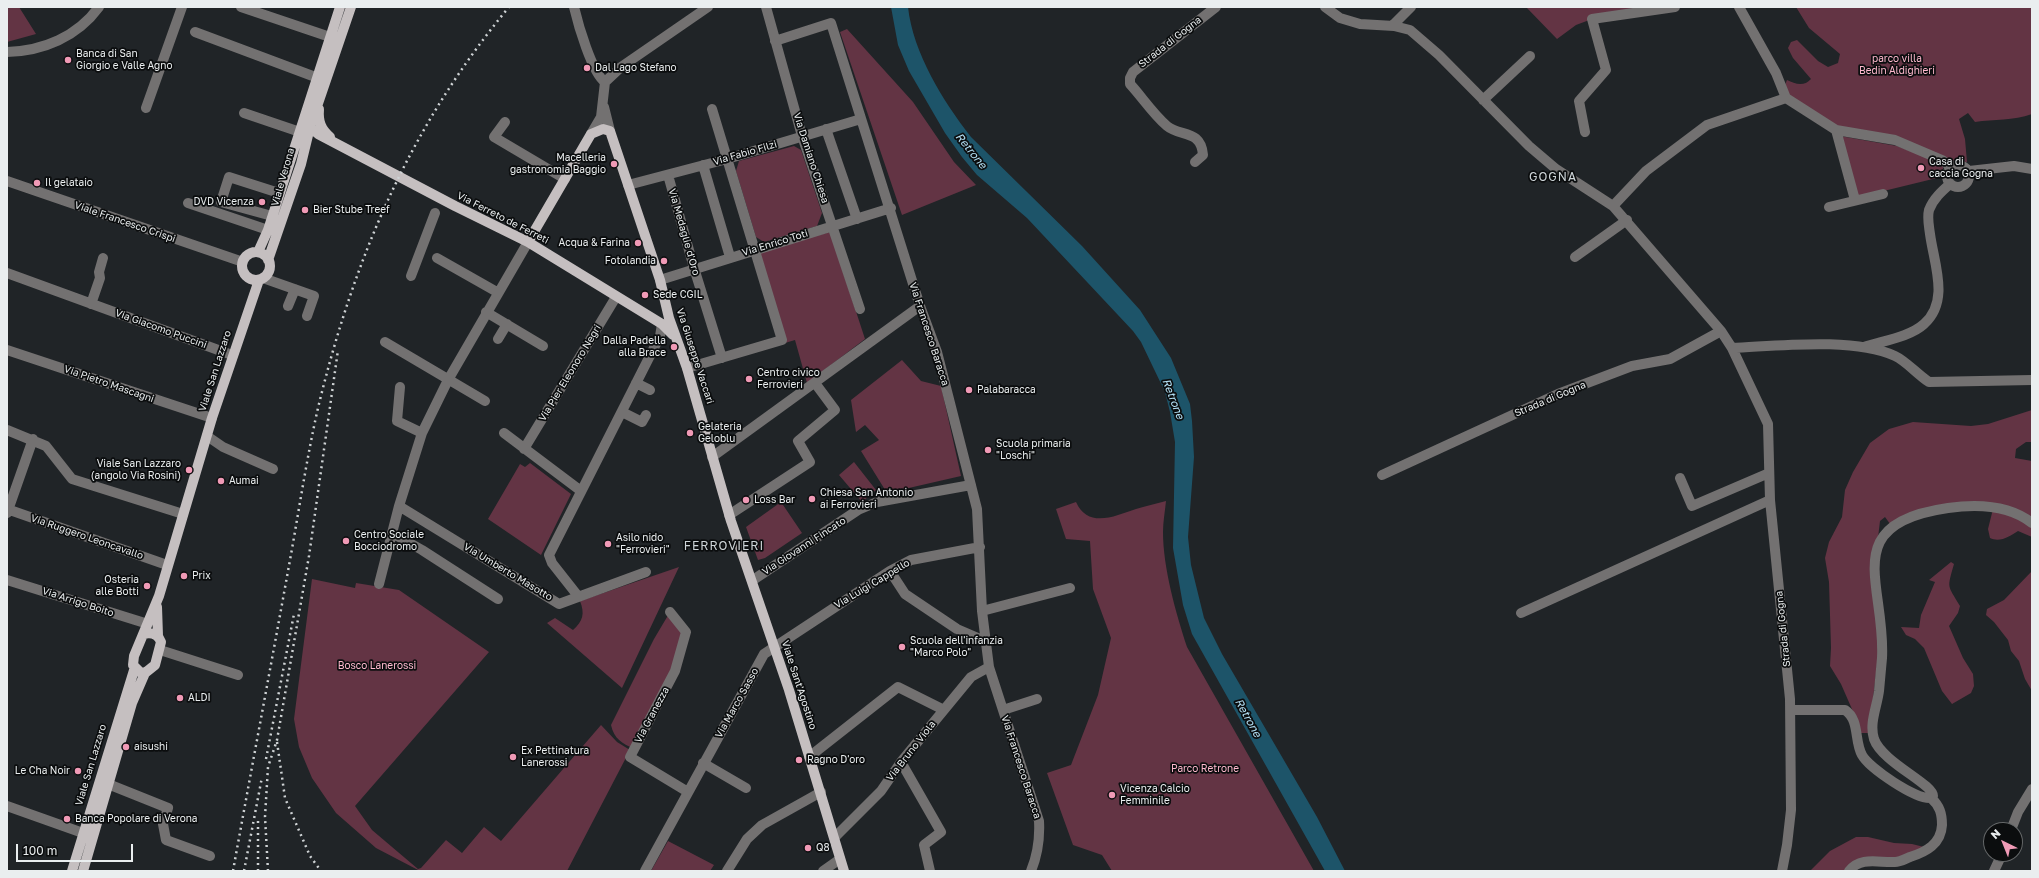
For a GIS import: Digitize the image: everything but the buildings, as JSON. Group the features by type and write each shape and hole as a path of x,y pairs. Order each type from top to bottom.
{"main road":[{"name":"Viale Verona","path":"334,142 324,132 320,125 316,100 318,78 340,7"},
{"name":"Viale Verona","path":"258,252 268,230 300,132 316,100 351,7"},
{"path":"310,127 307,120 316,100"},
{"name":"Viale Verona","path":"268,260 301,164 310,127"},
{"name":"Via Ferreto de Ferreti","path":"310,127 369,161 528,242 616,297 665,321 675,337"},
{"path":"528,242 592,134 603,129 610,131"},
{"name":"Via Giuseppe Vaccari","path":"610,131 660,280 665,321"},
{"path":"301,164 313,140 320,138 334,142"},
{"path":"258,252 264,255 268,260 269,269 258,279 243,271 243,262 249,254 258,252"},
{"name":"Viale San Lazzaro","path":"72,871 135,667 134,656 139,641 144,634 157,603 212,418 258,279"},
{"name":"Via Giuseppe Vaccari","path":"675,337 687,368 730,518"},
{"name":"Viale Sant'Agostino","path":"730,518 752,580 808,757 821,792 844,871"},
{"name":"Viale San Lazzaro","path":"157,603 158,636 161,642 159,653"},
{"path":"144,634 153,634 158,636"},
{"path":"83,871 132,703 146,673 155,665 159,653"},
{"path":"135,667 146,673"}],"street":[{"path":"7,52 52,44 74,32 92,17 99,7"},
{"path":"146,108 182,7"},
{"path":"241,7 330,37"},
{"path":"574,7 578,26 597,74 606,82"},
{"path":"592,134 601,117 603,87 606,82 621,67 708,7"},
{"name":"Via Damiano Chiesa","path":"766,7 802,136 834,226 860,309"},
{"name":"Strada di Gogna","path":"1195,162 1203,155 1202,147 1191,134 1168,127 1130,84 1130,78 1138,67 1216,7"},
{"name":"Strada di Gogna","path":"1325,7 1340,18 1360,24 1392,26 1410,30 1439,55 1507,125 1556,169 1613,206 1627,220 1721,331 1732,348 1768,424 1770,500 1791,710 1791,810 1782,871"},
{"path":"1392,26 1411,7"},
{"path":"1585,132 1579,101 1606,70 1592,19 1675,7"},
{"path":"1740,7 1776,73 1786,98 1836,130 1895,140 1942,160 1951,167"},
{"name":"Via Francesco Baracca","path":"775,41 831,23 891,208 920,306 937,352 972,484 977,509 982,611 989,667 1039,821 1040,839 1031,871"},
{"path":"195,32 318,78"},
{"path":"1483,100 1530,56"},
{"path":"1613,206 1646,171 1707,125 1786,98"},
{"path":"603,105 610,131"},
{"path":"687,368 782,340 712,109"},
{"path":"244,113 300,132"},
{"name":"Via Fabio Filzi","path":"628,185 727,159 862,119"},
{"path":"505,122 494,137 565,179"},
{"path":"826,130 857,219"},
{"path":"1836,130 1855,200"},
{"path":"704,164 730,257"},
{"path":"1951,167 1960,165 1969,171 2014,166 2032,169"},
{"path":"1951,167 1947,176 1950,184 1954,186 1961,187 1966,183 1969,171"},
{"name":"Via Medaglie d'Oro","path":"668,175 694,268 722,358"},
{"name":"Viale Verona","path":"272,216 221,202 230,177 279,193"},
{"name":"Viale Francesco Crispi","path":"7,182 243,262"},
{"path":"1864,348 1904,336 1924,325 1935,310 1940,292 1928,222 1929,209 1938,195 1950,184"},
{"path":"1829,207 1883,194"},
{"path":"188,203 268,230"},
{"name":"Via Enrico Toti","path":"660,280 694,268 891,208"},
{"path":"411,276 435,213"},
{"path":"1575,257 1627,220"},
{"path":"379,584 398,506 422,433 448,380 497,292 528,242"},
{"path":"91,304 100,278 99,272 103,258"},
{"path":"437,258 497,292"},
{"name":"Via Giacomo Puccini","path":"7,273 232,355"},
{"path":"258,279 296,289 314,296 307,316"},
{"path":"288,306 296,289"},
{"name":"Via Pier Eleonoro Negri","path":"524,449 616,297"},
{"path":"712,457 920,306"},
{"path":"486,312 543,346"},
{"path":"578,596 552,563 549,555 660,336 665,321"},
{"path":"498,339 507,324"},
{"name":"Strada di Gogna","path":"1382,475 1558,394 1632,366 1670,359 1721,331"},
{"path":"385,342 485,401"},
{"path":"1732,348 1821,345 1864,348 1896,356 1918,375 1930,382 2032,380"},
{"name":"Via Pietro Mascagni","path":"7,350 212,418"},
{"path":"636,383 650,390"},
{"path":"730,518 810,462 798,441 835,410 815,383"},
{"path":"400,387 397,421 422,433"},
{"path":"622,412 642,422 646,415"},
{"path":"7,430 33,439 46,446 72,479 183,514"},
{"path":"504,433 581,491"},
{"path":"207,436 223,447 273,468"},
{"path":"7,510 33,439"},
{"path":"1680,478 1692,506 1769,473"},
{"name":"Via Giovanni Fincato","path":"752,580 864,507 877,502 972,484"},
{"path":"1521,613 1770,500"},
{"name":"Via Umberto Masotto","path":"398,506 559,604 646,572"},
{"path":"1931,798 1933,796 1931,789 1896,765 1883,754 1878,748 1874,737 1873,717 1879,692 1884,650 1875,592 1874,562 1881,540 1889,529 1913,515 1927,511 1967,506 2010,511 2032,522"},
{"name":"Via Ruggero Leoncavallo","path":"7,510 168,565"},
{"path":"392,533 422,550 498,599"},
{"name":"Via Luigi Cappello","path":"773,646 890,571 911,560 980,547"},
{"path":"890,571 905,594 957,629 985,640"},
{"name":"Via Arrigo Boito","path":"7,580 148,624"},
{"path":"982,611 1070,588"},
{"name":"Via Granezza","path":"670,612 686,632 675,671 630,757 688,792"},
{"name":"Via Marco Sasso","path":"645,871 764,654 773,646"},
{"path":"159,653 172,655 238,675"},
{"name":"Via Bruno Viola","path":"835,837 881,791 901,762 971,677 989,667"},
{"path":"808,757 898,688 944,710"},
{"name":"Via Francesco Baracca","path":"1003,710 1037,699"},
{"path":"1791,710 1845,710 1852,716 1859,749 1867,762 1902,786 1923,797 1931,798 1938,805 1942,818 1942,832 1934,845 1923,852 1900,861 1874,860 1860,862 1849,871"},
{"path":"901,762 941,832 924,845 930,871"},
{"path":"703,763 746,788"},
{"path":"108,784 168,808 163,824 166,840 210,856"},
{"path":"2014,822 2018,812 2032,789"},
{"path":"727,871 747,839 762,825 821,792"},
{"path":"7,806 83,833"},
{"path":"824,871 840,859"}],"green space":[{"path":"7,7 19,7 36,34 7,42"},
{"path":"1526,7 1675,7 1592,19 1576,25 1557,39"},
{"name":"parco villa Bedin Aldighieri","path":"1796,7 2032,7 2032,114 2011,119 1975,122 1968,113 1959,119 1965,139 1967,162 1953,161 1897,139 1827,126 1786,98 1785,85 1787,80 1796,84 1802,84 1811,79 1793,58 1788,48 1791,42 1797,40 1818,61 1828,67 1838,63 1840,54 1809,28"},
{"path":"847,29 913,102 954,162 976,185 902,215 840,32"},
{"path":"1840,136 1897,146 1944,164 1941,177 1855,198"},
{"path":"794,146 801,150 822,213 817,226 764,242 756,237 736,171 739,161"},
{"path":"830,232 865,339 807,383 795,340 785,343 757,252"},
{"path":"902,360 921,381 941,386 961,476 887,493 861,451 879,440 865,425 856,432 851,400"},
{"path":"2032,410 2032,442 2026,442 2016,449 2015,458 2032,461 2032,537 2018,531 2008,537 1997,540 1990,538 1988,529 1993,509 1947,509 1893,528 1885,517 1880,521 1878,538 1880,639 1869,733 1858,733 1855,716 1841,684 1830,666 1831,648 1829,582 1825,558 1829,542 1842,517 1845,490 1853,472 1870,443 1889,429 1913,422 1971,426 1988,424"},
{"path":"854,462 876,490 862,502 839,475"},
{"path":"530,463 571,494 541,555 488,519 520,464 525,467"},
{"name":"Parco Retrone","path":"1166,501 1163,532 1165,560 1175,605 1187,647 1314,871 1112,871 1102,855 1073,845 1047,773 1071,765 1098,695 1111,638 1093,589 1090,541 1066,539 1056,509 1076,502 1081,510 1087,515 1095,518 1103,518 1119,515"},
{"path":"781,502 802,533 765,558 758,560 746,527"},
{"path":"1951,562 1954,564 1949,582 1951,590 1960,606 1958,613 1949,626 1963,658 1973,674 1974,686 1971,693 1952,704 1942,691 1924,648 1915,639 1906,635 1901,627 1919,628 1921,615 1935,582 1929,580"},
{"path":"679,567 622,688 547,623 555,618 573,630 579,624 583,614 580,601"},
{"path":"2032,571 2032,691 2025,679 2019,661 2011,651 2008,640 1994,622 1986,615 1987,609 2004,600"},
{"name":"Bosco Lanerossi","path":"312,579 355,588 356,583 399,590 489,652 355,806 372,830 418,869 421,868 446,840 462,853 484,827 501,841 601,725 617,742 630,750 567,871 420,871 376,848 336,813 312,778 299,747 294,719"},
{"path":"670,612 685,632 675,671 634,749 616,737 611,725 654,639"},
{"path":"1856,837 1868,837 1894,843 1912,844 1928,848 1908,856 1882,860 1847,871 1810,871 1830,851"},
{"path":"668,841 714,865 710,871 651,871"}],"water":[{"name":"Retrone","path":"891,7 908,7 916,42 931,76 950,108 971,137 1082,246 1140,310 1171,358 1190,404 1194,457 1188,537 1191,565 1204,618 1222,654 1317,817 1345,871 1325,871 1192,634 1183,605 1173,548 1175,442 1170,412 1165,392 1141,342 1133,331 1027,218 977,175 962,157 945,133 909,71 898,45"}],"railway":[{"path":"233,871 318,408 332,353 349,299 368,247 390,196 415,147 442,99 474,52 509,7"},
{"path":"268,871 265,817 268,767 277,740 309,556 338,350"},
{"path":"266,759 294,614"},
{"path":"277,742 285,798 310,856 321,871"},
{"path":"244,871 262,777"},
{"path":"258,821 258,871"}],"place":[{"name":"Banca di San Giorgio e Valle Agno","path":"68,60"},
{"name":"Dal Lago Stefano","path":"587,68"},
{"name":"Macelleria gastronomia Baggio","path":"614,164"},
{"name":"Casa di caccia Gogna","path":"1921,168"},
{"name":"Il gelataio","path":"37,183"},
{"name":"DVD Vicenza","path":"262,202"},
{"name":"Bier Stube Treef","path":"305,210"},
{"name":"Acqua & Farina","path":"638,243"},
{"name":"Fotolandia","path":"664,261"},
{"name":"Sede CGIL","path":"645,295"},
{"name":"Dalla Padella alla Brace","path":"674,347"},
{"name":"Centro civico Ferrovieri","path":"749,379"},
{"name":"Palabaracca","path":"969,390"},
{"name":"Gelateria Geloblu","path":"690,433"},
{"name":"Scuola primaria \"Loschi\"","path":"988,450"},
{"name":"Viale San Lazzaro (angolo Via Rosini)","path":"189,470"},
{"name":"Aumai","path":"221,481"},
{"name":"Chiesa San Antonio ai Ferrovieri","path":"812,499"},
{"name":"Loss Bar","path":"746,500"},
{"name":"Centro Sociale Bocciodromo","path":"346,541"},
{"name":"Asilo nido \"Ferrovieri\"","path":"608,544"},
{"name":"Prix","path":"184,576"},
{"name":"Osteria alle Botti","path":"147,586"},
{"name":"Scuola dell'infanzia \"Marco Polo\"","path":"902,647"},
{"name":"ALDI","path":"180,698"},
{"name":"aisushi","path":"126,747"},
{"name":"Ex Pettinatura Lanerossi","path":"513,757"},
{"name":"Ragno D'oro","path":"799,760"},
{"name":"Le Cha Noir","path":"78,771"},
{"name":"Vicenza Calcio Femminile","path":"1112,795"},
{"name":"Banca Popolare di Verona","path":"67,819"},
{"name":"Q8","path":"808,848"}],"district":[{"name":"GOGNA","path":"1553,177"},
{"name":"FERROVIERI","path":"724,546"}]}
